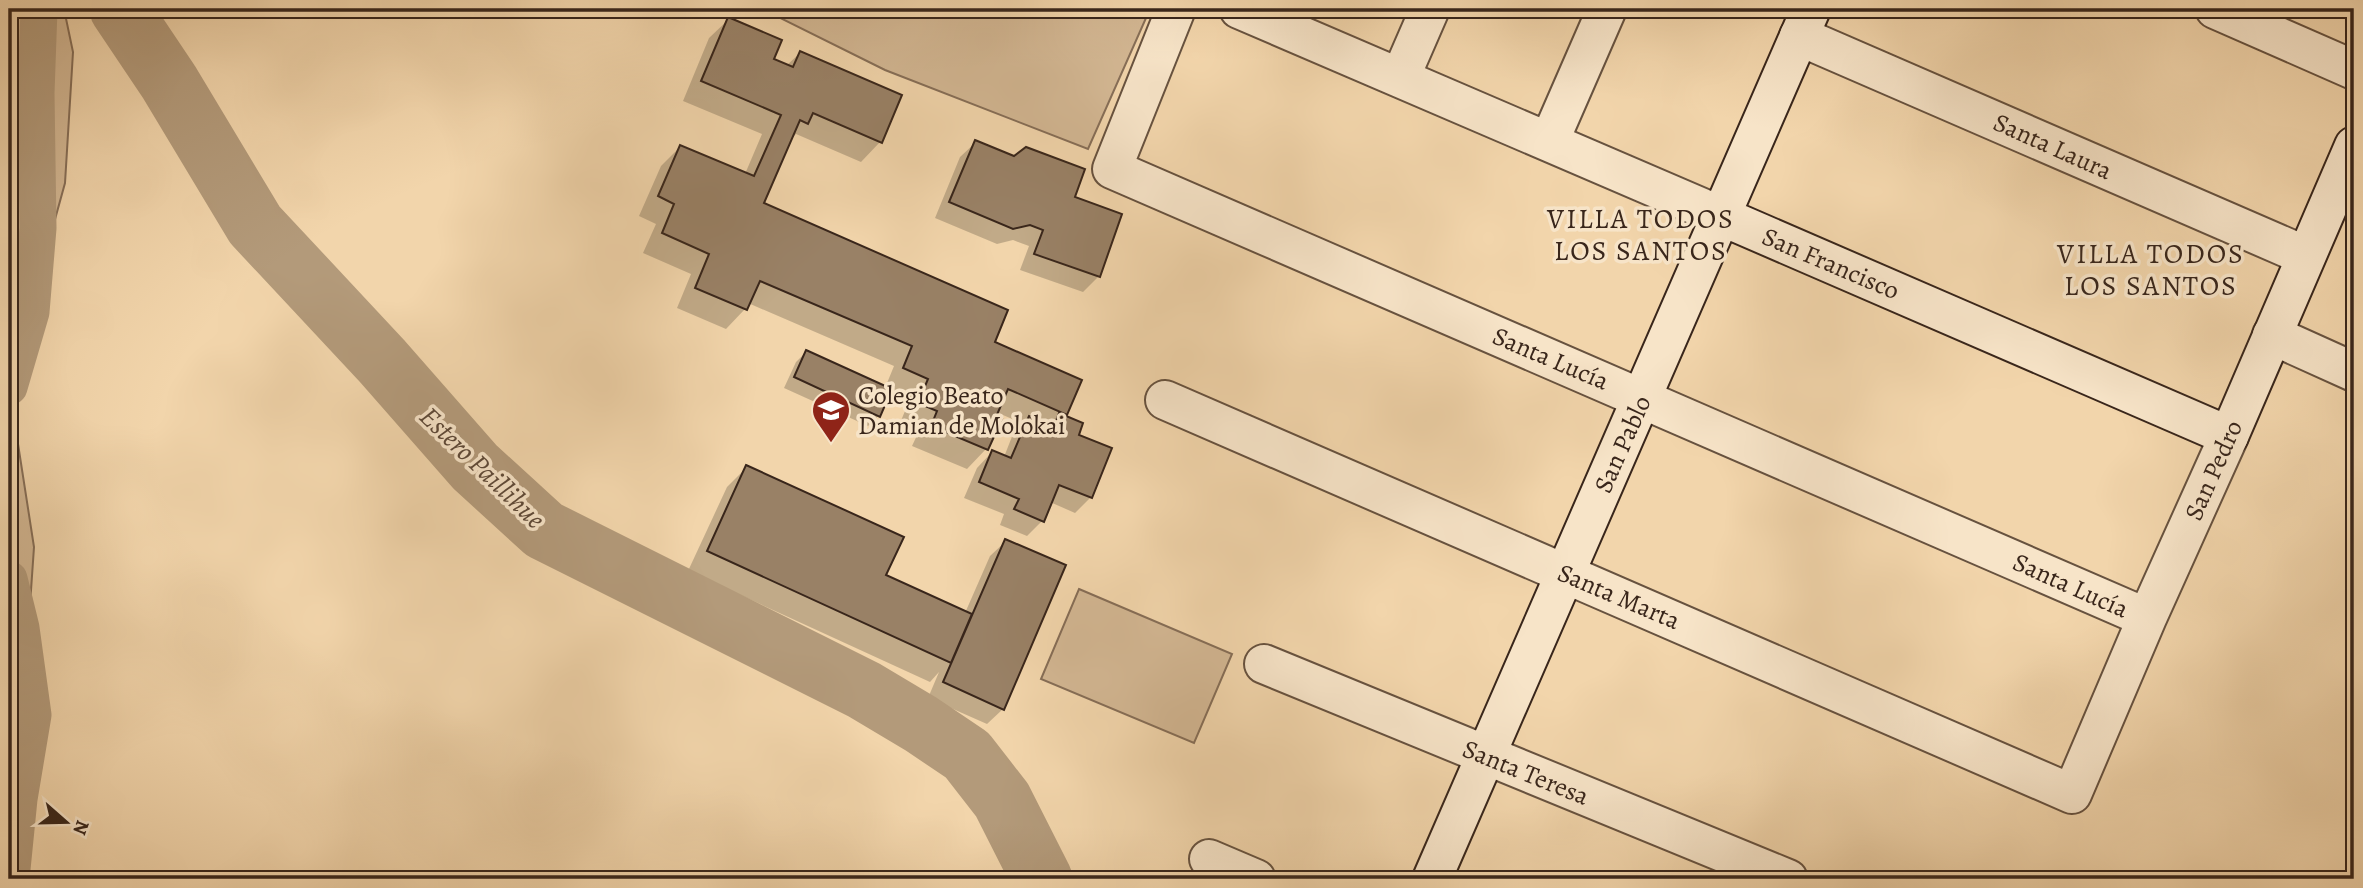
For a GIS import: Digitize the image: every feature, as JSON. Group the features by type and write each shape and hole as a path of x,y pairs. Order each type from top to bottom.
{"street":[{"name":"Santa Lucía","path":"1176,9 1112,169 2147,618"},
{"name":"San Francisco","path":"1239,9 2229,436"},
{"path":"1400,78 1430,9"},
{"path":"1549,142 1607,9"},
{"path":"2215,9 2354,69"},
{"name":"San Pablo","path":"1432,879 1805,22"},
{"name":"Santa Laura","path":"1805,22 2306,257"},
{"name":"San Pedro","path":"2072,793 2354,146"},
{"path":"2272,335 2354,372"},
{"name":"Santa Marta","path":"1165,400 2072,793"},
{"name":"Santa Teresa","path":"1264,664 1788,879"},
{"path":"1209,859 1256,879"}],"shaded area":[{"path":"9,9 64,9 73,52 65,183 9,386"},
{"path":"762,9 1150,9 1088,149 885,70"},
{"path":"9,386 34,547 11,879 9,879"},
{"path":"1079,589 1232,654 1194,743 1041,679"}],"building":[{"path":"728,17 782,40 774,59 793,67 800,51 902,95 882,143 813,113 808,124 800,120 764,203 1008,310 995,342 1082,380 1067,415 1008,389 996,417 1002,419 988,450 931,426 937,411 918,403 928,379 903,368 912,346 760,281 747,310 695,288 709,254 662,233 674,204 658,196 680,145 754,176 781,115 701,81"},
{"path":"975,140 1014,156 1026,147 1085,169 1075,197 1122,214 1100,277 1034,254 1043,230 1030,225 1013,229 949,202"},
{"path":"806,350 892,389 880,417 794,377"},
{"path":"1059,413 1083,423 1079,435 1112,448 1092,498 1059,485 1044,522 1014,509 1019,499 979,482 992,450 1011,458 1029,416 1054,426"},
{"path":"746,465 904,537 886,575 972,614 951,663 707,551"},
{"path":"1005,539 1066,565 1004,710 943,682"}],"waterway":[{"path":"9,387 31,312 38,228 36,93 39,9"},
{"name":"Estero Paillihue","path":"120,9 169,82 255,225 382,361 475,467 544,530 864,690 967,755 1002,800 1042,879"},
{"path":"9,579 21,628 33,715 19,799 11,879"}],"place":[{"name":"Colegio Beato Damian de Molokai","path":"831,444"}],"district":[{"name":"VILLA TODOS LOS SANTOS","path":"1641,234"},
{"name":"VILLA TODOS LOS SANTOS","path":"2151,269"}]}
